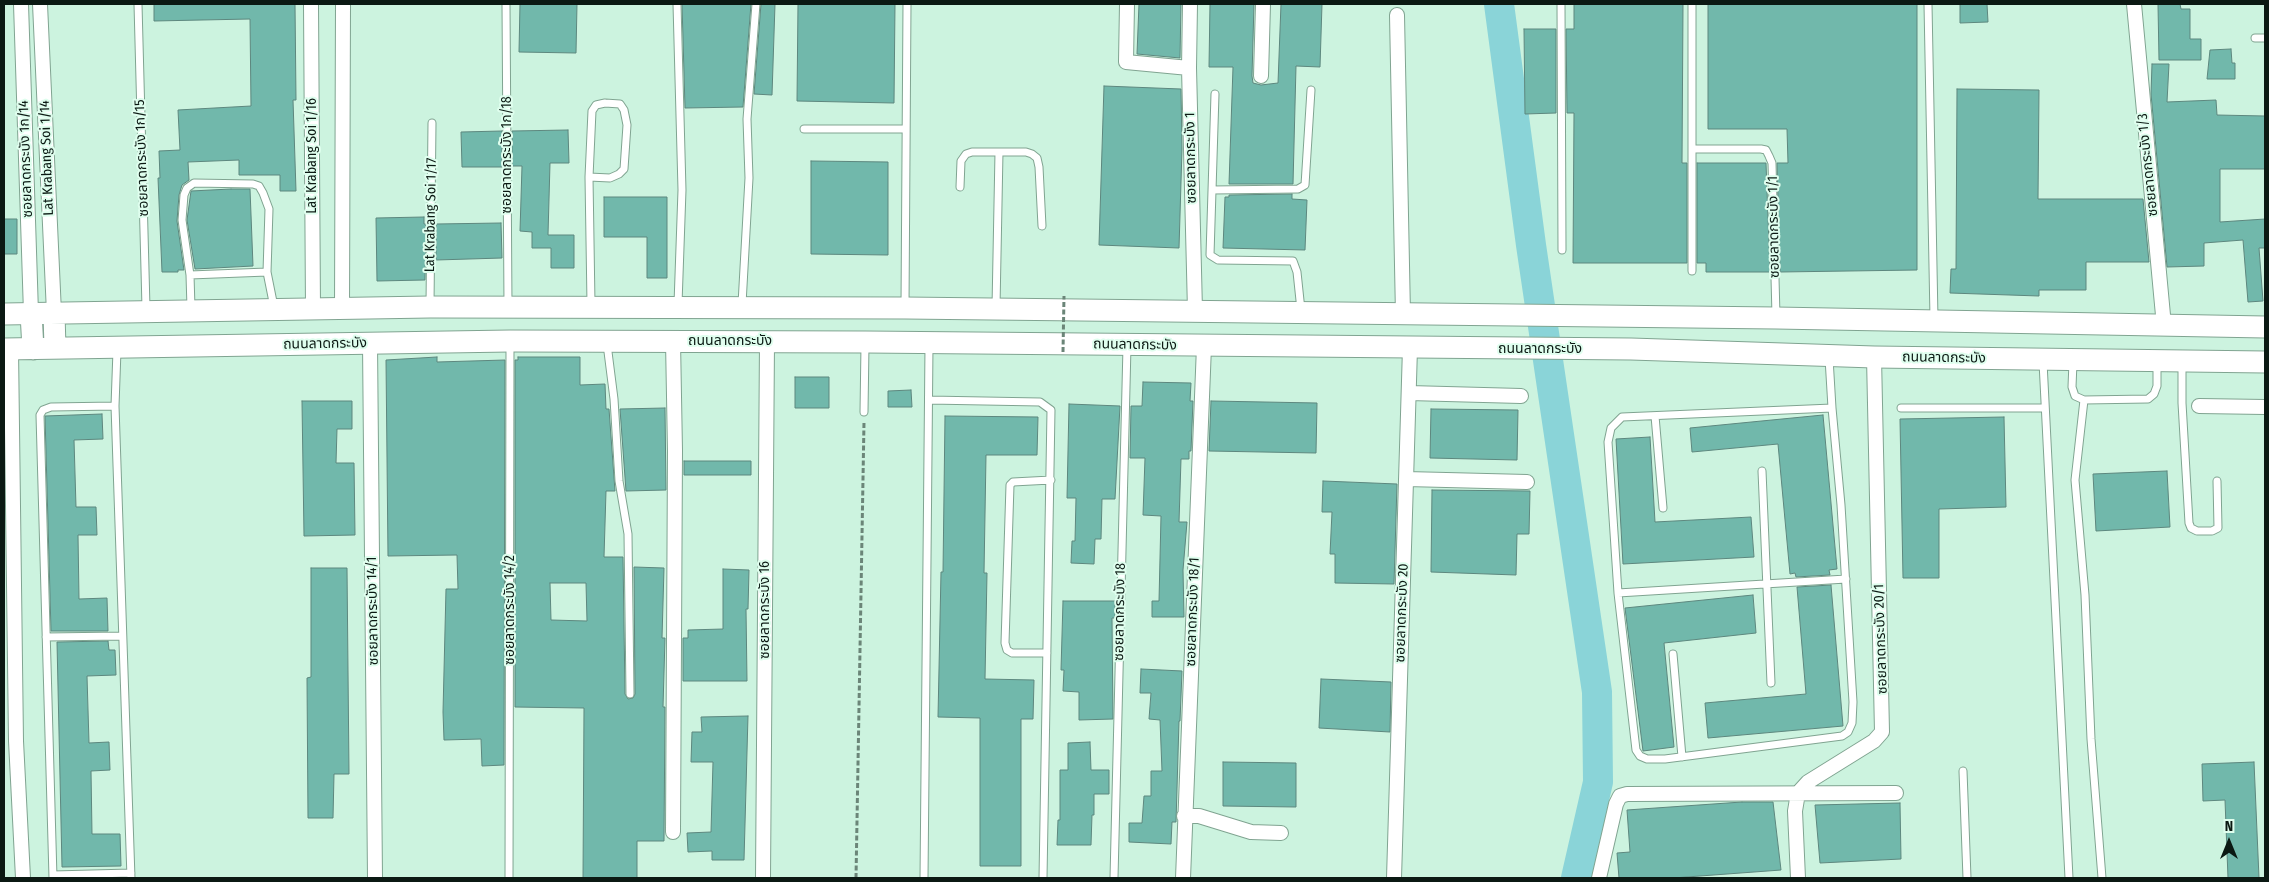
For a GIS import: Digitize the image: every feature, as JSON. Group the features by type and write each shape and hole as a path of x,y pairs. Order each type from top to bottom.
{"main road":[{"path":"4,314 430,307 742,307 1776,318 2265,327"},
{"path":"31,313 34,349"},
{"path":"54,313 55,348"},
{"name":"ถนนลาดกระบัง","path":"8,349 510,341 866,342 1631,349 1874,357 2265,362"}],"street":[{"name":"ซอยลาดกระบัง 1ก/14","path":"21,4 31,313"},
{"name":"Lat Krabang Soi 1/14","path":"40,4 54,313"},
{"name":"Lat Krabang Soi 1/16","path":"311,4 313,309"},
{"path":"342,308 343,4"},
{"path":"1127,4 1126,62 1188,68"},
{"name":"ซอยลาดกระบัง 1","path":"1190,4 1188,68 1195,312"},
{"path":"1260,76 1263,4"},
{"name":"ซอยลาดกระบัง 1/3","path":"2134,4 2164,326"},
{"path":"1397,15 1404,314"},
{"path":"24,128 46,128"},
{"path":"672,832 675,451 673,341"},
{"name":"ซอยลาดกระบัง 16","path":"763,878 767,342"},
{"name":"ซอยลาดกระบัง 14/1","path":"370,343 375,878"},
{"name":"ซอยลาดกระบัง 18/1","path":"1182,878 1204,346"},
{"name":"ซอยลาดกระบัง 20","path":"1394,878 1410,348"},
{"path":"8,349 16,741 23,878"},
{"name":"ซอยลาดกระบัง 20/1","path":"1798,793 1808,782 1874,741 1882,732 1874,357"},
{"path":"1409,393 1521,396"},
{"path":"2199,406 2265,407"},
{"path":"1406,479 1527,482"},
{"path":"1599,878 1616,804 1620,796 1627,794 1896,792"},
{"path":"1798,793 1796,811 1798,878"},
{"path":"1184,816 1199,816 1252,832 1281,833"}],"lane":[{"name":"ซอยลาดกระบัง 1ก/15","path":"138,4 146,312"},
{"name":"ซอยลาดกระบัง 1ก/18","path":"506,4 508,307"},
{"path":"677,4 682,190 678,307"},
{"path":"742,307 749,178 747,119 756,4"},
{"path":"905,308 905,129 908,4"},
{"path":"1561,4 1562,250"},
{"path":"1692,4 1692,271"},
{"path":"1928,4 1934,322"},
{"path":"2255,38 2265,38"},
{"path":"1212,190 1298,189 1305,185 1311,90"},
{"path":"1216,94 1210,255 1218,260 1293,261 1297,272 1301,313"},
{"path":"589,177 610,178 620,174 624,169 627,125 624,110 620,104 606,102 596,105 592,111 589,177 591,307"},
{"name":"Lat Krabang Soi 1/17","path":"430,307 432,123"},
{"path":"804,129 905,129"},
{"name":"ซอยลาดกระบัง 1/1","path":"1693,150 1761,149 1766,150 1769,156 1772,163 1776,318"},
{"path":"960,187 962,161 966,154 972,152 1026,152 1037,158 1039,167 1042,226"},
{"path":"996,310 999,152"},
{"path":"191,311 190,275 182,220 184,195 187,188 194,183 253,184 259,186 269,209 266,272 274,310"},
{"path":"190,275 266,272"},
{"name":"ซอยลาดกระบัง 14/2","path":"509,878 510,341"},
{"path":"606,341 614,399 619,481 628,534 630,694"},
{"path":"864,412 866,342"},
{"path":"924,878 928,343"},
{"name":"ซอยลาดกระบัง 18","path":"1114,878 1127,345"},
{"path":"115,406 51,407 43,410 40,415 53,877 131,876 115,406 118,347"},
{"path":"1828,355 1846,579 1853,702 1852,723 1848,732 1842,736 1682,756 1647,758 1640,756 1636,750 1618,593 1608,438 1613,425 1621,418 1832,408"},
{"path":"2043,359 2068,878"},
{"path":"2073,360 2072,386 2075,396 2084,400 2148,399 2154,394 2157,386 2158,361"},
{"path":"2182,361 2182,403 2189,523 2191,528 2197,531 2212,531 2218,528 2217,481"},
{"path":"929,400 1040,402 1051,410 1043,878"},
{"path":"2084,400 2075,480 2085,595 2091,739 2102,878"},
{"path":"1901,408 2044,408"},
{"path":"1655,416 1663,508"},
{"path":"1762,471 1771,683"},
{"path":"1048,653 1012,653 1007,650 1005,643 1010,485 1013,482 1051,480"},
{"path":"1618,593 1846,579"},
{"path":"46,637 122,636"},
{"path":"1673,654 1682,756"},
{"path":"1963,771 1966,878"}],"path":[{"path":"1063,352 1064,296"},
{"path":"856,878 864,412"}],"building":[{"path":"154,4 295,4 296,100 293,100 296,191 280,191 280,175 239,175 239,160 188,162 189,180 182,185 179,195 177,221 184,270 178,270 178,272 162,272 158,178 160,178 159,151 180,150 178,110 251,106 250,19 154,21"},
{"path":"520,4 577,4 576,53 519,52"},
{"path":"682,4 751,4 743,107 685,108"},
{"path":"761,4 775,4 772,95 754,94"},
{"path":"798,4 895,4 894,103 797,101"},
{"path":"1139,4 1181,4 1180,58 1137,54"},
{"path":"1210,4 1254,4 1252,76 1253,83 1261,85 1278,83 1281,4 1322,4 1320,67 1296,66 1293,184 1229,184 1233,67 1209,67"},
{"path":"1574,4 1683,4 1682,163 1687,163 1687,263 1573,263 1574,113 1567,113 1566,29 1574,29"},
{"path":"1708,4 1917,4 1917,270 1780,272 1777,163 1788,163 1787,129 1708,129"},
{"path":"1960,4 1987,4 1988,22 1960,23"},
{"path":"2158,4 2180,4 2181,9 2190,9 2190,39 2201,39 2201,60 2159,60"},
{"path":"1524,29 1556,29 1556,113 1525,114"},
{"path":"2231,49 2232,63 2235,63 2235,79 2207,79 2210,50"},
{"path":"2152,64 2169,64 2167,102 2216,100 2217,115 2265,116 2265,169 2220,169 2220,222 2265,219 2265,248 2259,248 2263,301 2248,302 2243,240 2204,243 2204,266 2167,267 2151,94"},
{"path":"1104,86 1181,89 1182,149 1179,248 1099,245"},
{"path":"1957,89 2039,90 2038,199 2143,199 2149,262 2086,262 2086,290 2039,290 2039,296 1950,293 1951,269 1956,269"},
{"path":"568,130 569,163 550,163 548,235 574,235 574,268 551,268 551,248 532,248 532,232 520,231 522,166 512,166 512,131"},
{"path":"502,131 502,167 462,167 461,132"},
{"path":"811,161 888,162 888,255 811,254"},
{"path":"1697,163 1766,163 1770,272 1706,272 1706,263 1697,263"},
{"path":"250,189 253,266 195,269 187,220 191,191"},
{"path":"1292,194 1292,199 1307,200 1305,250 1223,248 1225,197 1229,197 1229,195"},
{"path":"604,197 667,197 667,278 647,278 647,237 604,237"},
{"path":"424,217 424,224 426,224 425,280 377,281 376,218"},
{"path":"4,219 17,219 17,254 4,254"},
{"path":"501,223 502,258 436,260 436,224"},
{"path":"437,357 437,362 505,360 504,765 482,766 481,739 444,740 446,589 458,589 457,555 388,556 386,360"},
{"path":"518,357 580,357 580,385 605,384 606,409 609,409 615,491 606,491 604,557 623,557 625,694 628,699 633,698 635,694 634,567 664,568 662,638 665,638 663,707 665,707 664,841 637,841 637,878 583,878 584,708 515,707 515,360 518,360","holes":["550,583 586,583 587,621 551,620"]},
{"path":"795,377 829,377 829,408 795,408"},
{"path":"1143,382 1191,383 1190,401 1193,401 1191,451 1189,451 1189,459 1181,459 1179,522 1187,522 1183,570 1184,617 1152,617 1152,601 1159,601 1161,516 1143,515 1145,458 1130,458 1131,406 1142,406"},
{"path":"911,390 912,407 888,407 888,391"},
{"path":"302,401 352,401 352,429 337,429 336,463 354,463 355,535 304,536"},
{"path":"1211,401 1317,403 1316,453 1209,451"},
{"path":"1069,404 1120,406 1115,499 1102,499 1101,539 1095,539 1094,564 1071,563 1072,541 1075,541 1076,498 1067,498"},
{"path":"665,408 666,490 626,491 620,409"},
{"path":"1431,409 1518,410 1517,460 1430,458"},
{"path":"102,414 103,439 74,440 76,507 96,507 97,535 78,535 79,599 107,598 108,631 51,631 45,416"},
{"path":"1823,415 1837,569 1829,570 1830,575 1796,577 1795,573 1790,574 1778,444 1692,452 1690,428"},
{"path":"945,416 1038,417 1037,455 986,455 984,573 987,573 985,679 1034,680 1033,719 1021,719 1021,866 980,866 980,718 938,717 941,572 943,572"},
{"path":"2004,417 2006,507 1939,509 1939,578 1903,578 1900,419"},
{"path":"1650,437 1655,522 1751,517 1754,557 1623,564 1616,439"},
{"path":"684,461 751,461 751,475 684,475"},
{"path":"2167,471 2170,527 2096,531 2093,474"},
{"path":"1323,481 1397,484 1394,584 1335,583 1335,554 1330,554 1332,512 1322,512"},
{"path":"1432,490 1530,491 1529,534 1517,534 1516,575 1431,572"},
{"path":"311,568 347,568 349,774 334,774 333,818 308,818 307,678 311,677"},
{"path":"723,569 749,570 748,609 746,609 747,681 683,681 683,638 688,638 688,630 723,629"},
{"path":"1831,585 1843,726 1708,738 1705,703 1806,694 1797,587"},
{"path":"1753,595 1756,633 1664,643 1674,747 1643,751 1625,608"},
{"path":"1063,601 1115,601 1115,618 1112,618 1113,719 1079,720 1079,692 1063,691 1064,670 1061,670"},
{"path":"108,641 109,650 115,650 116,675 87,676 89,743 109,742 110,770 91,771 92,834 120,834 121,866 62,867 57,642"},
{"path":"1141,669 1182,671 1176,822 1172,822 1171,844 1129,842 1129,823 1142,823 1144,796 1151,796 1151,771 1162,771 1160,720 1149,719 1151,693 1140,693"},
{"path":"1321,679 1391,682 1390,732 1319,728"},
{"path":"748,716 744,860 712,860 712,851 688,852 687,833 711,832 713,762 691,762 692,732 702,732 701,717"},
{"path":"1090,742 1091,770 1109,770 1109,794 1094,794 1091,845 1057,845 1058,820 1060,820 1060,770 1068,770 1068,743"},
{"path":"1223,762 1296,763 1296,807 1223,806"},
{"path":"2254,762 2259,878 2228,878 2225,800 2203,801 2202,764"},
{"path":"1742,802 1773,802 1781,870 1673,878 1619,878 1617,853 1630,852 1627,810"},
{"path":"1900,803 1901,859 1820,863 1815,805"}],"waterway":[{"path":"1499,4 1531,245 1597,692 1598,782 1576,878"}]}
